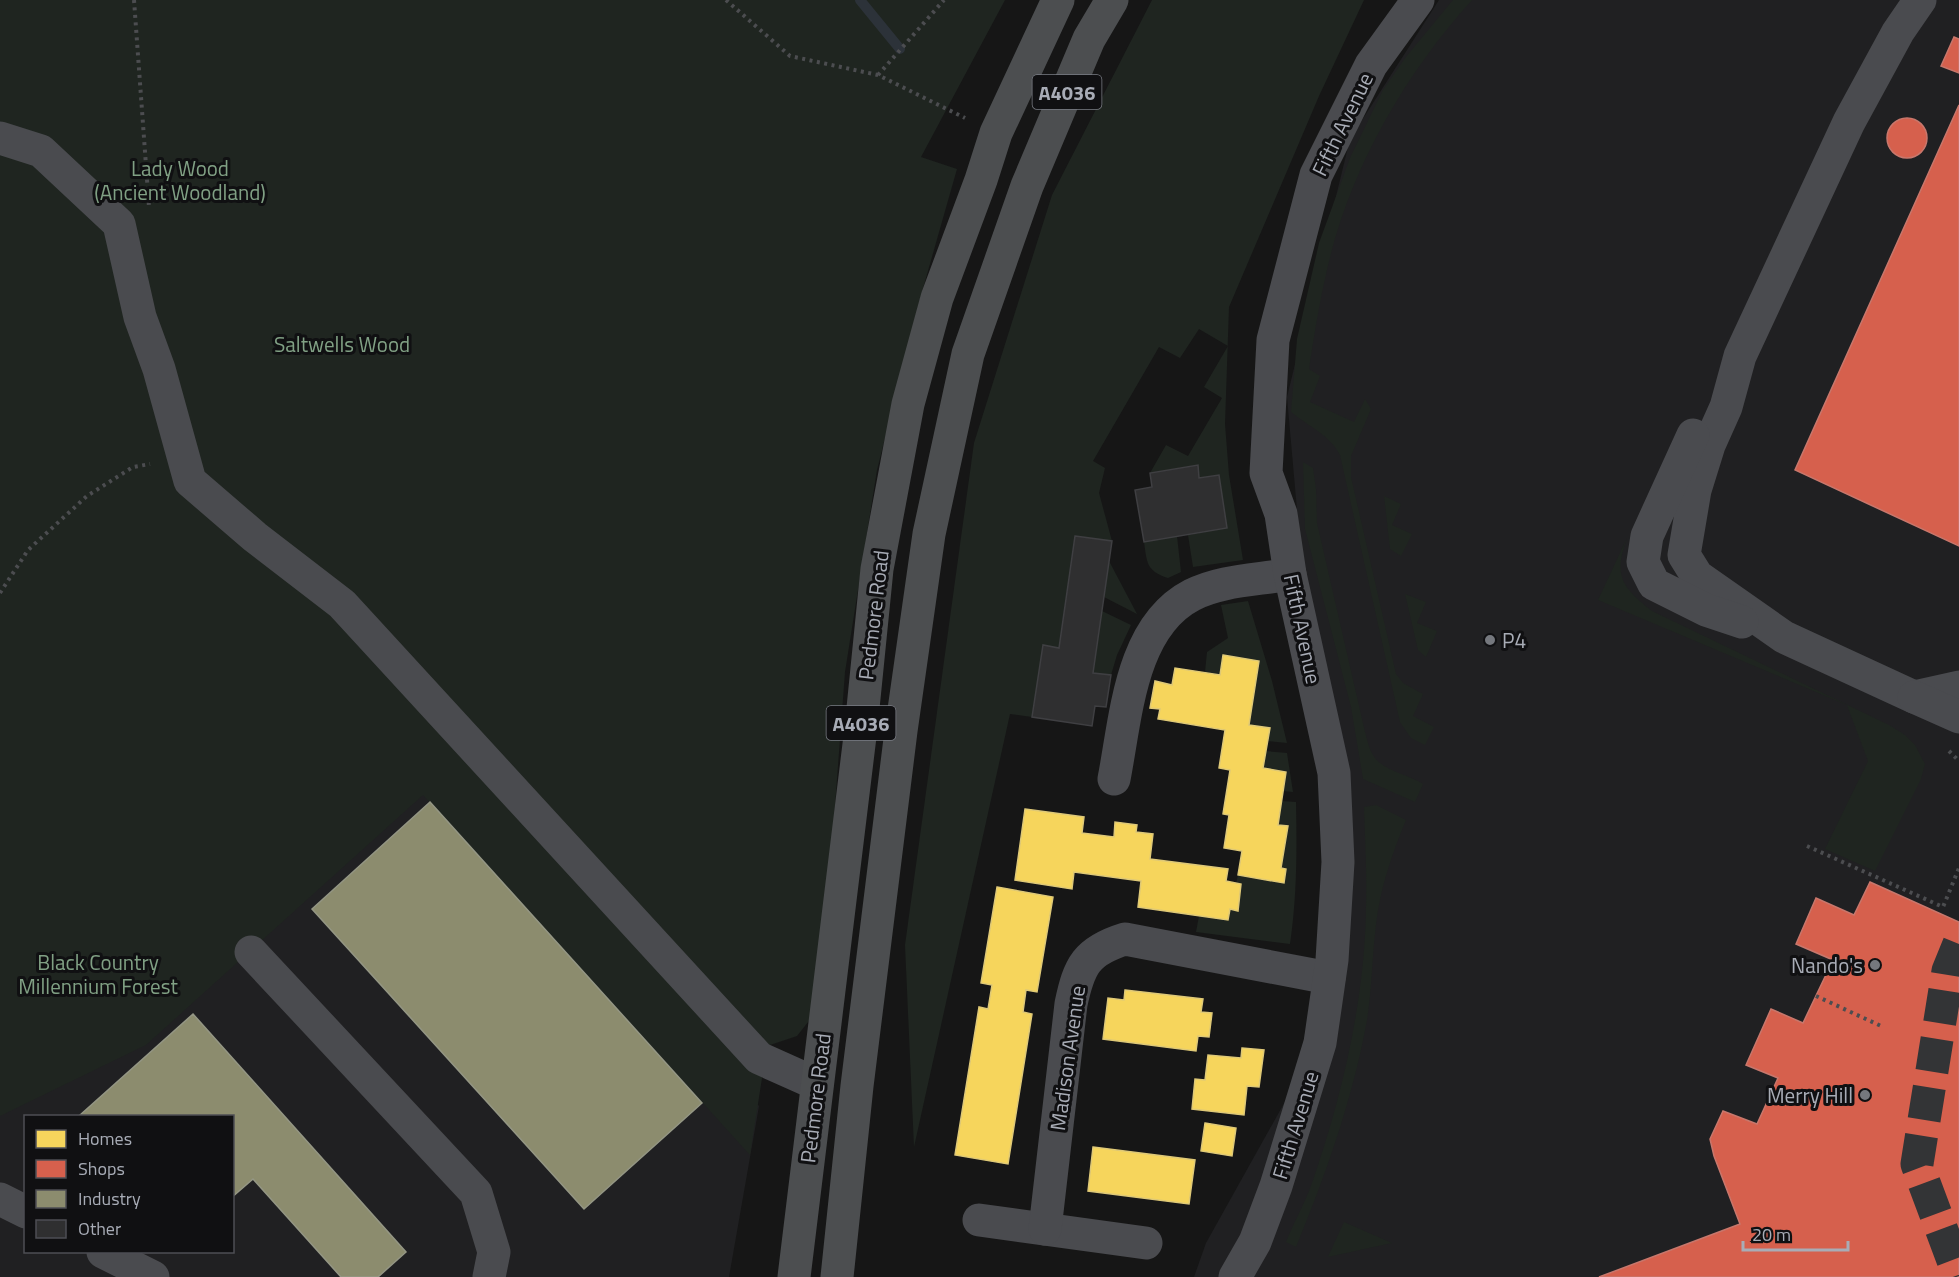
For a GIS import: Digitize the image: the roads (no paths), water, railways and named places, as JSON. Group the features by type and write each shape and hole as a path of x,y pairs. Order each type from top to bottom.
{"highway":[{"name":"Pedmore Road","path":"794,1277 861,728 877,569 911,393 937,298 996,133 1058,0"},
{"name":"Pedmore Road","path":"837,1277 857,1086 929,534 968,354 1027,186 1089,39 1112,0"}],"street":[{"name":"Fifth Avenue","path":"1235,1277 1255,1242 1276,1186 1320,1042 1329,978 1338,862 1334,773 1290,574 1281,514 1266,473 1273,340 1316,175 1371,65 1418,0"},
{"path":"1920,0 1898,32 1849,122 1740,356 1726,407 1709,445 1695,490 1684,555 1697,576 1784,637 1959,717"},
{"path":"0,138 41,151 119,224 140,316 159,369 190,481 255,537 342,604 759,1058 817,1084"},
{"path":"1114,779 1134,674 1145,645 1162,618 1191,596 1224,584 1290,574"},
{"path":"1914,697 1959,687"},
{"name":"Madison Avenue","path":"1045,1229 1071,1004 1076,978 1088,958 1104,945 1125,939 1329,978"},
{"path":"252,952 476,1193 494,1252 489,1277"},
{"path":"0,1199 24,1211"},
{"path":"979,1220 1146,1243"},
{"path":"107,1253 153,1277"}],"waterway":[{"path":"860,0 900,49"}],"tunnel":[{"path":"1959,944 1948,971 1917,1164 1959,1276"}],"place":[{"name":"P4","path":"1490,640"},
{"name":"Nando's","path":"1875,965"},
{"name":"Merry Hill","path":"1865,1095"}],"park label":[{"name":"Lady Wood (Ancient Woodland)","path":"180,180"},
{"name":"Saltwells Wood","path":"342,344"},
{"name":"Black Country Millennium Forest","path":"98,974"}]}
